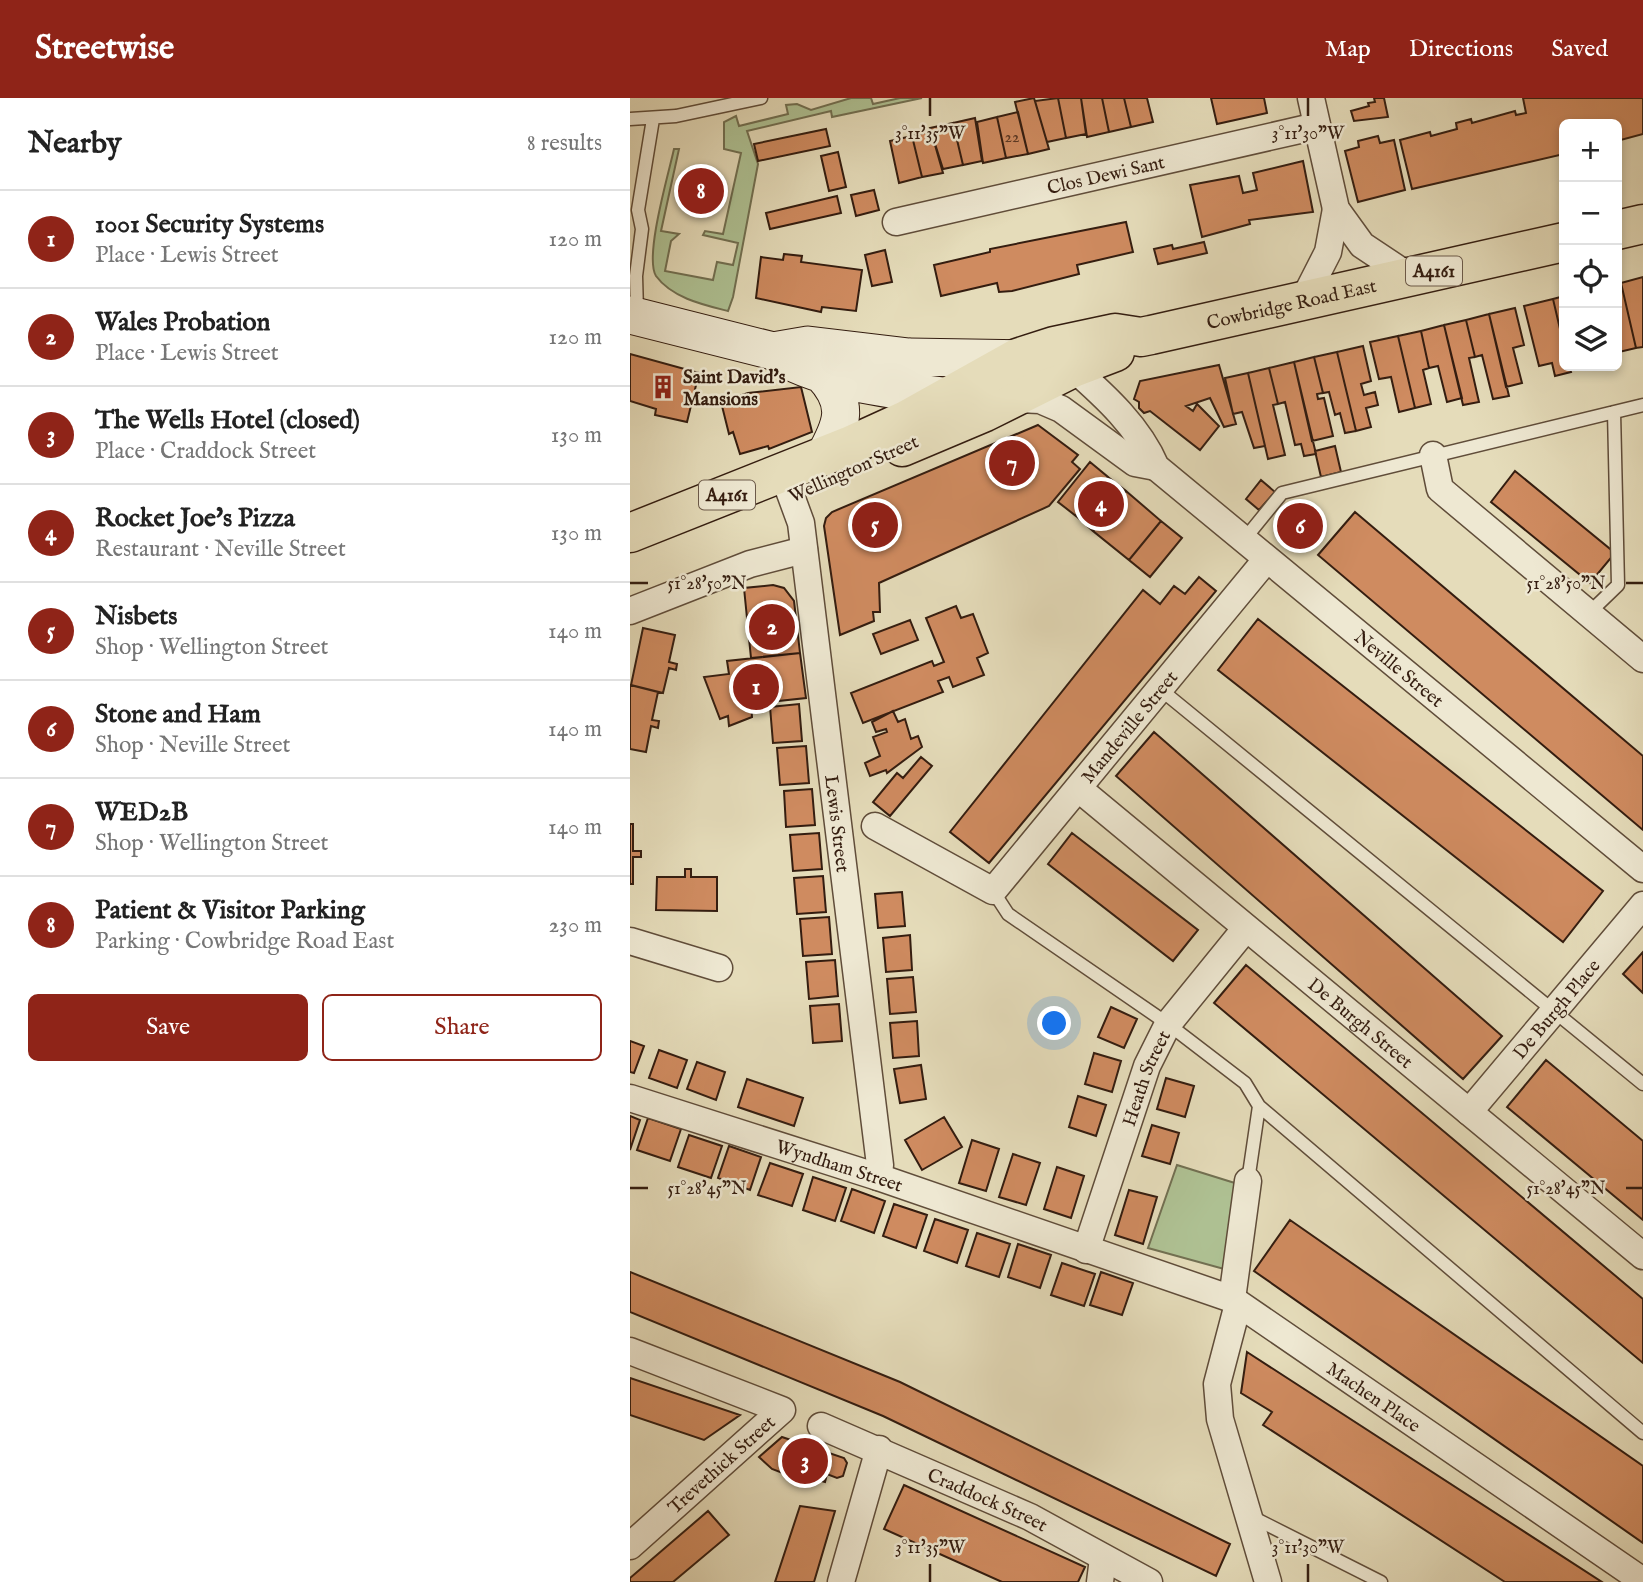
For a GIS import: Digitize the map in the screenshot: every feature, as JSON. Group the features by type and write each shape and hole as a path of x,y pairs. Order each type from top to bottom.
{"main road":[{"path":"1622,229 1643,224"},
{"name":"Cowbridge Road East","path":"1017,358 1054,346 1115,333 1141,337 1559,243"},
{"name":"Cowbridge Road East","path":"1073,368 1129,346 1141,337"},
{"name":"Wellington Street","path":"630,558 787,485 824,457 906,420 1017,358"},
{"name":"Wellington Street","path":"630,533 787,485 985,412 1007,398 1073,368"}],"street":[{"path":"1311,98 1336,209 1362,245 1410,277"},
{"name":"Clos Dewi Sant","path":"895,222 1317,126"},
{"path":"1303,300 1328,252 1336,209"},
{"name":"Cowbridge Road East","path":"633,316 773,351 792,365 822,374 947,396 983,400 1007,398"},
{"name":"Cowbridge Road East","path":"773,351 808,345 929,358 1017,358 1051,361 1073,368"},
{"name":"Neville Street","path":"1073,368 1112,405 1147,446 1156,467 1266,561 1643,869"},
{"path":"822,374 838,393 841,410 839,426 824,457"},
{"name":"Neville Street","path":"1007,398 1040,400 1061,408 1135,463 1156,467"},
{"path":"1433,455 1440,489 1643,659"},
{"name":"Lewis Street","path":"787,485 801,523 880,1165 878,1177"},
{"path":"630,611 750,564 804,550"},
{"name":"Mandeville Street","path":"993,891 1266,561"},
{"name":"De Burgh Street","path":"1079,789 1643,1256"},
{"path":"875,826 993,891"},
{"name":"De Burgh Place","path":"1469,1112 1643,905"},
{"name":"Heath Street","path":"1086,1250 1147,1066 1168,1024 1246,928"},
{"path":"630,941 719,968"},
{"name":"Wyndham Street","path":"630,1098 878,1177 1086,1250"},
{"path":"1248,1181 1235,1302 1217,1384 1220,1419 1268,1582"},
{"name":"Machen Place","path":"1086,1250 1235,1302 1643,1581"},
{"name":"Trevethick Street","path":"630,1351 782,1410 630,1546"},
{"name":"Craddock Street","path":"821,1426 1030,1517 1101,1570 1149,1582"},
{"path":"841,1582 879,1449"}],"lane":[{"path":"630,119 653,119 761,98"},
{"path":"633,316 642,229 634,214 653,119"},
{"path":"1242,541 1282,493 1643,405"},
{"path":"1588,613 1618,585 1614,412"},
{"path":"1160,689 1643,1084"},
{"path":"993,891 1008,914 1168,1024 1245,1083 1259,1106 1643,1433"},
{"path":"1248,1181 1259,1106"},
{"path":"1248,1514 1381,1582"}],"green space":[{"path":"851,98 871,98 873,104 900,98 922,98 832,117 831,111 747,131 758,164 728,311 689,300 663,284 656,276 653,251 674,149 679,149 661,231 679,234 671,241 665,271 713,280 717,262 733,265 738,243 703,235 705,231 723,234 741,153 724,149 724,122 736,116 739,126 788,114 786,105 797,104 811,110"},
{"path":"1177,1165 1238,1184 1224,1269 1148,1248"}],"building":[{"path":"1034,98 1049,149 1028,154 1015,102"},
{"path":"1058,98 1066,138 1047,142 1035,101"},
{"path":"1058,98 1081,98 1086,134 1066,138"},
{"path":"1081,98 1102,98 1109,132 1087,137"},
{"path":"1102,98 1124,98 1131,127 1109,132"},
{"path":"1124,98 1147,98 1153,122 1131,127"},
{"path":"1211,98 1264,98 1267,113 1217,124"},
{"path":"1374,98 1384,98 1388,117 1354,121 1351,111 1369,106 1368,103 1375,102"},
{"path":"1523,98 1643,98 1643,134 1622,140 1622,119 1559,119 1559,155 1412,189 1400,140 1430,132 1431,136 1457,129 1456,123 1471,119 1472,123 1515,111 1516,115 1526,113"},
{"path":"1018,112 1028,154 1006,158 997,117"},
{"path":"997,117 1006,158 983,163 977,122"},
{"path":"975,118 982,161 963,165 953,123"},
{"path":"953,123 963,165 943,169 930,128"},
{"path":"826,129 830,146 758,161 754,144"},
{"path":"931,131 943,173 922,177 912,136"},
{"path":"912,136 922,177 899,183 890,141"},
{"path":"1378,136 1380,143 1394,140 1405,190 1358,202 1345,151 1359,147 1358,141"},
{"path":"838,152 846,187 829,191 821,156"},
{"path":"1303,161 1313,212 1249,220 1250,224 1202,237 1190,185 1239,176 1243,193 1257,190 1253,173"},
{"path":"874,190 879,210 856,216 851,195"},
{"path":"837,196 841,213 770,229 766,213"},
{"path":"1126,222 1133,252 1077,265 1079,274 1012,291 999,292 997,283 941,296 934,265 990,252 990,249"},
{"path":"1204,242 1207,253 1158,264 1154,249 1172,245 1173,249"},
{"path":"885,250 892,282 872,286 865,255"},
{"path":"784,254 802,256 801,262 862,270 856,311 822,307 821,312 756,298 761,257 783,260"},
{"path":"1643,277 1643,347 1636,348 1622,283"},
{"path":"1622,287 1636,348 1622,351"},
{"path":"1559,297 1559,325 1553,299"},
{"path":"1553,299 1559,325 1559,371 1571,372 1555,376 1552,363 1539,366 1524,306"},
{"path":"1515,308 1524,345 1513,348 1522,383 1506,387 1489,314"},
{"path":"1489,314 1509,396 1493,399 1482,355 1475,357 1466,320"},
{"path":"1466,320 1475,357 1469,358 1479,402 1463,405 1444,325"},
{"path":"1444,325 1462,398 1447,402 1438,366 1429,368 1421,331"},
{"path":"1421,331 1429,368 1423,370 1431,404 1415,408 1398,336"},
{"path":"1398,336 1415,408 1399,412 1391,377 1379,379 1370,342"},
{"path":"1363,346 1371,381 1361,384 1364,395 1375,392 1378,405 1366,408 1371,427 1356,431 1337,352"},
{"path":"1337,352 1356,431 1345,433 1340,413 1335,415 1329,392 1323,393 1314,357"},
{"name":"Saint David's Mansions","path":"630,354 699,373 687,422 655,415 656,409 630,401"},
{"path":"1314,357 1323,393 1317,394 1318,399 1324,398 1333,436 1312,441 1294,362"},
{"path":"1294,362 1316,454 1304,456 1301,444 1295,445 1285,402 1278,404 1269,368"},
{"path":"1219,365 1236,424 1224,427 1210,398 1186,406 1193,411 1197,404 1219,426 1200,450 1150,411 1144,413 1139,408 1139,402 1134,399 1140,381"},
{"path":"1269,368 1278,404 1273,405 1285,455 1268,459 1248,373"},
{"path":"1248,373 1265,446 1254,448 1242,412 1233,414 1225,378"},
{"path":"801,387 812,432 769,449 768,446 740,454 733,432 729,434 721,402 748,393"},
{"path":"1038,425 1078,455 1072,462 1080,469 1049,506 879,583 880,612 873,612 874,621 840,635 824,526 826,518 832,512"},
{"path":"1335,446 1341,472 1321,477 1315,451"},
{"path":"1090,462 1108,477 1076,516 1058,502"},
{"path":"1515,471 1615,553 1590,583 1491,502"},
{"path":"1108,477 1126,491 1093,531 1076,516"},
{"path":"1261,480 1275,492 1259,510 1246,499"},
{"path":"1126,491 1161,521 1129,560 1093,531"},
{"path":"1355,512 1643,756 1643,830 1318,555"},
{"path":"1161,521 1182,538 1150,577 1129,560"},
{"path":"1199,577 1216,591 989,863 950,832 1143,590 1160,604 1174,586 1185,594"},
{"path":"773,585 784,588 794,601 800,653 751,658 744,588"},
{"path":"956,606 961,618 973,614 988,653 977,658 984,675 953,687 949,677 938,681 943,692 863,723 851,693 932,661 934,666 944,662 926,618"},
{"path":"1258,619 1603,891 1563,942 1218,670"},
{"path":"910,620 918,640 881,654 873,634"},
{"path":"643,628 675,635 669,662 677,664 676,670 669,668 663,693 631,685"},
{"path":"800,653 806,698 751,704 752,717 729,726 728,716 720,719 704,677 729,674 727,661"},
{"path":"630,685 658,692 652,720 659,721 658,728 651,726 646,752 630,749"},
{"path":"799,704 802,741 773,743 770,707"},
{"path":"893,711 898,722 905,719 911,739 918,736 922,747 887,773 886,770 870,776 865,763 880,756 873,737 887,732 886,729 876,732 872,722"},
{"path":"1154,732 1502,1036 1463,1079 1116,776"},
{"path":"806,746 809,783 780,785 777,748"},
{"path":"921,757 932,766 890,816 873,802 897,773 903,778"},
{"path":"812,789 815,825 786,827 784,791"},
{"path":"630,824 633,824 633,851 641,851 641,857 633,857 633,884 630,884"},
{"path":"819,833 822,869 793,871 790,835"},
{"path":"1072,833 1198,930 1173,961 1048,864"},
{"path":"685,869 691,869 691,877 717,877 717,911 656,910 657,877 685,877"},
{"path":"823,876 826,912 797,914 794,878"},
{"path":"902,892 905,926 878,928 875,894"},
{"path":"829,917 832,954 803,956 800,919"},
{"path":"910,935 912,970 886,972 883,938"},
{"path":"1643,952 1643,993 1623,974"},
{"path":"835,960 838,996 809,999 806,962"},
{"path":"1246,965 1643,1299 1643,1363 1214,1003"},
{"path":"913,977 916,1012 890,1014 887,979"},
{"path":"839,1004 842,1041 813,1043 810,1006"},
{"path":"1111,1007 1137,1019 1124,1048 1098,1037"},
{"path":"917,1021 919,1056 893,1058 890,1023"},
{"path":"630,1041 644,1046 634,1073 630,1072"},
{"path":"659,1050 687,1060 677,1088 649,1078"},
{"path":"1094,1053 1121,1061 1112,1092 1085,1084"},
{"path":"1546,1060 1643,1141 1643,1220 1507,1107"},
{"path":"697,1062 725,1072 716,1100 687,1089"},
{"path":"921,1065 926,1099 900,1103 894,1069"},
{"path":"1166,1078 1194,1086 1185,1117 1157,1109"},
{"path":"747,1079 803,1098 794,1126 738,1107"},
{"path":"1078,1096 1106,1105 1096,1136 1069,1127"},
{"path":"630,1116 640,1120 630,1150"},
{"path":"944,1117 962,1147 922,1170 905,1140"},
{"path":"648,1118 681,1129 670,1161 637,1150"},
{"path":"1152,1125 1179,1133 1170,1164 1142,1156"},
{"path":"689,1135 722,1146 711,1178 678,1167"},
{"path":"972,1140 999,1149 986,1191 959,1183"},
{"path":"729,1146 761,1157 750,1190 718,1178"},
{"path":"1013,1154 1040,1163 1026,1205 999,1197"},
{"path":"770,1163 803,1174 792,1206 758,1195"},
{"path":"1057,1167 1084,1176 1071,1218 1044,1209"},
{"path":"813,1177 846,1188 835,1221 803,1210"},
{"path":"852,1189 885,1201 874,1233 841,1221"},
{"path":"1129,1190 1157,1197 1143,1244 1115,1235"},
{"path":"894,1204 927,1215 916,1248 883,1236"},
{"path":"935,1219 968,1230 957,1263 924,1251"},
{"path":"1290,1220 1643,1466 1643,1543 1254,1271"},
{"path":"977,1233 1010,1244 999,1277 966,1266"},
{"path":"1018,1244 1051,1255 1040,1288 1008,1277"},
{"path":"1062,1263 1095,1274 1084,1306 1051,1295"},
{"path":"630,1272 900,1382 1230,1544 1216,1576 883,1416 630,1312"},
{"path":"1101,1272 1133,1283 1122,1315 1090,1305"},
{"path":"1247,1352 1602,1582 1505,1582 1263,1425 1272,1412 1241,1393"},
{"path":"630,1378 740,1415 704,1440 630,1415"},
{"path":"782,1437 844,1458 847,1463 843,1476 837,1478 827,1474 825,1482 818,1480 814,1485 772,1469 759,1457"},
{"path":"904,1485 1085,1567 1078,1582 1002,1582 884,1529"},
{"path":"800,1506 835,1511 814,1582 775,1582"},
{"path":"708,1511 729,1535 673,1582 630,1582 630,1578"}],"place":[{"name":"Patient & Visitor Parking","path":"701,191"},
{"name":"Saint David's Mansions","path":"663,387"},
{"name":"WED2B","path":"1012,463"},
{"name":"Rocket Joe's Pizza","path":"1101,504"},
{"name":"Nisbets","path":"875,525"},
{"name":"Stone and Ham","path":"1300,526"},
{"name":"Wales Probation","path":"772,627"},
{"name":"1001 Security Systems","path":"756,687"},
{"name":"The Wells Hotel (closed)","path":"805,1461"}]}
